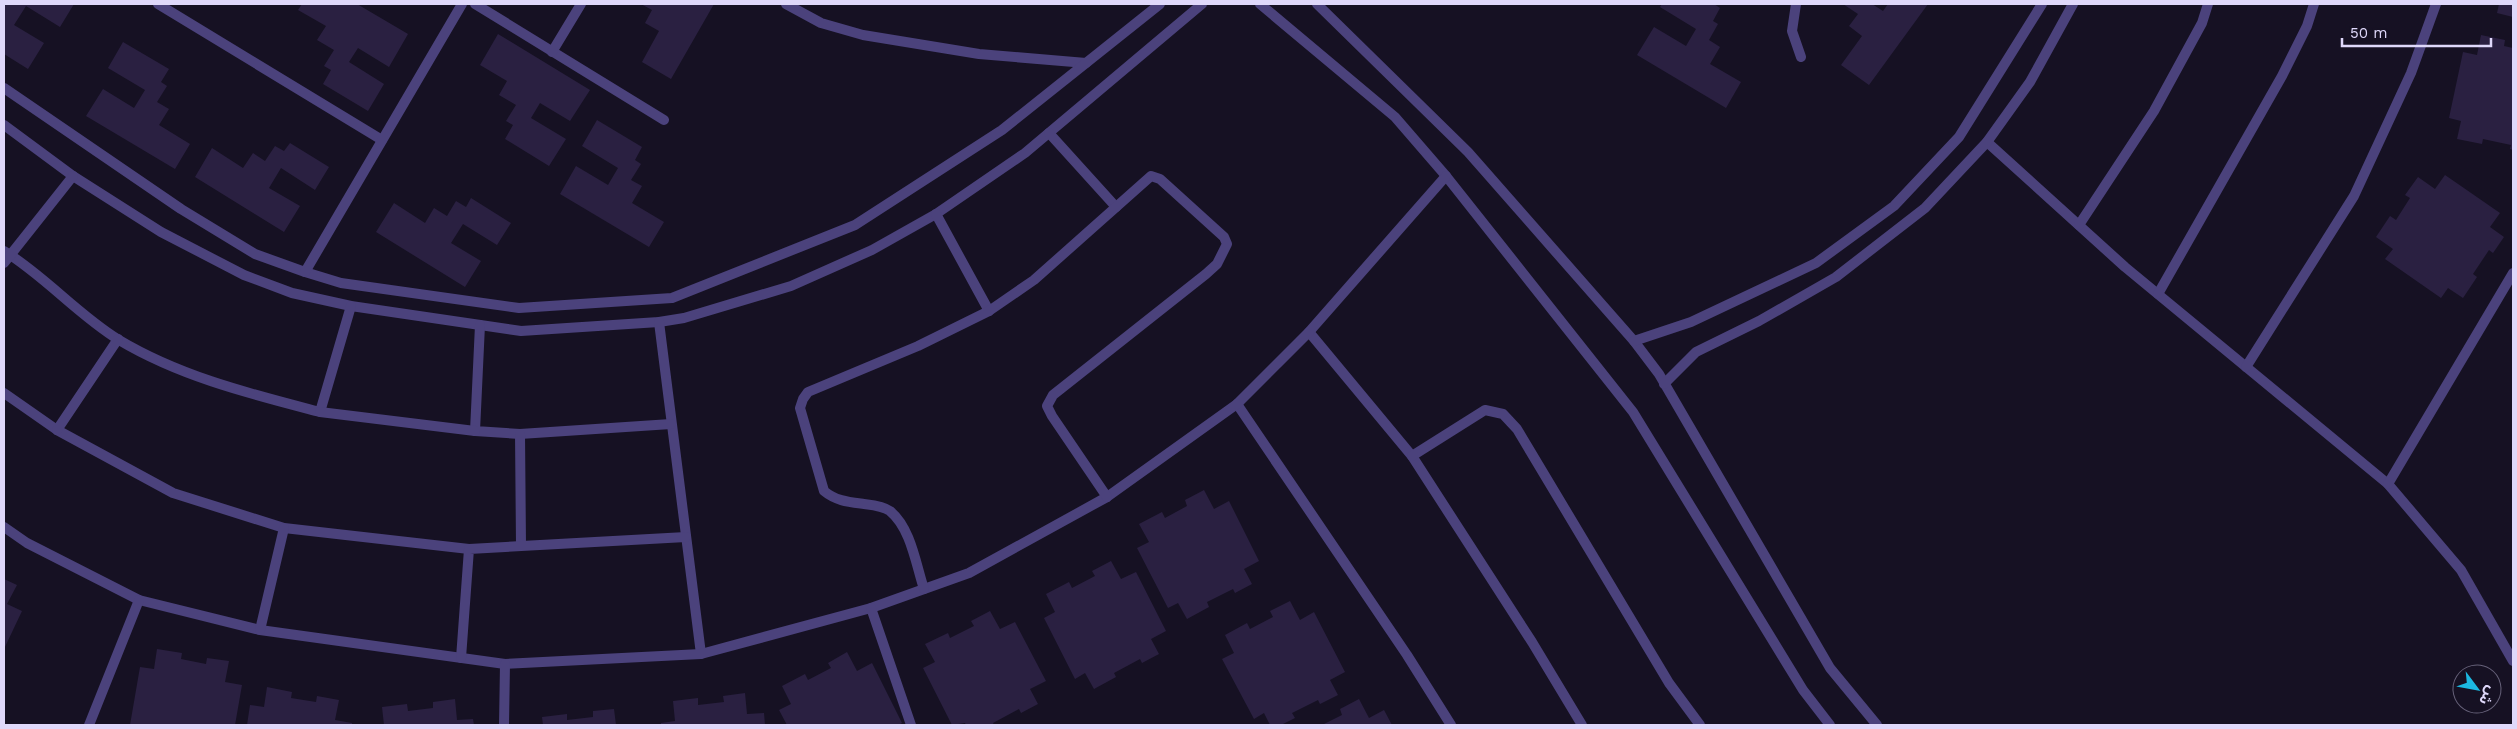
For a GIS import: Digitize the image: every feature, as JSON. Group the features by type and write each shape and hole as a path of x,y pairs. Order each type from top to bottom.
{"street":[{"path":"158,4 382,140"},
{"path":"305,272 462,4"},
{"path":"475,4 664,120"},
{"path":"552,52 581,4"},
{"path":"786,4 821,23 862,35 979,54 1086,63"},
{"path":"4,88 180,209 255,254 305,272 341,283 519,308 672,298 855,225 1002,130 1160,4"},
{"path":"4,126 73,176 161,232 244,275 292,293 351,306 521,331 658,322 684,318 791,286 872,250 936,214 1025,153 1202,4"},
{"path":"1260,4 1395,117 1446,176 1633,412 1803,690 1830,725"},
{"path":"1317,4 1468,152 1634,340 1664,384 1830,668 1877,725"},
{"path":"1796,4 1792,32 1801,57"},
{"path":"1634,340 1699,319 1816,263 1894,206 1959,137 2042,4"},
{"path":"1664,384 1696,352 1759,321 1827,282 1925,208 1987,142 2030,82 2073,4"},
{"path":"2079,225 2154,111 2202,23 2208,4"},
{"path":"2158,294 2282,76 2307,26 2314,4"},
{"path":"2246,367 2354,196 2411,73 2436,4"},
{"path":"1049,133 1116,206"},
{"path":"1987,142 2158,294 2388,484 2460,570 2513,661"},
{"path":"73,176 6,256 118,339 179,370 234,390 320,412 475,431 520,434 672,424"},
{"path":"924,589 905,533 890,511 873,505 844,502 831,497 824,491 800,408 802,399 808,392 918,346 989,311 1034,280 1146,178 1155,176 1224,237 1227,244 1217,264 1206,274 1053,395 1048,401 1047,406 1052,416 1107,497"},
{"path":"4,527 27,543 139,600 260,630 505,664 701,654 871,608 969,573 1107,497 1237,404 1309,332 1446,176"},
{"path":"936,214 989,311"},
{"path":"2388,484 2513,273"},
{"path":"320,412 351,306"},
{"path":"658,322 701,654"},
{"path":"475,431 480,325"},
{"path":"1309,332 1412,456 1527,634 1582,725"},
{"path":"57,430 118,339"},
{"path":"4,393 57,430 173,493 284,528 469,549 686,537"},
{"path":"1237,404 1407,655 1452,725"},
{"path":"1412,456 1485,410 1503,414 1517,429 1668,682 1700,725"},
{"path":"520,434 521,545"},
{"path":"260,630 284,528"},
{"path":"461,658 469,549"},
{"path":"89,725 139,600"},
{"path":"871,608 911,725"},
{"path":"504,725 505,664"}],"building":[{"path":"4,4 74,4 60,27 26,6 14,25 44,43 28,69 4,54"},
{"path":"302,4 357,4 408,34 389,67 358,48 349,62 384,84 368,111 323,84 331,70 324,66 334,50 317,40 326,26 298,10"},
{"path":"641,4 714,4 671,79 642,62 659,31 645,23 652,10"},
{"path":"1662,4 1714,4 1720,8 1713,21 1718,24 1709,40 1720,47 1710,64 1741,82 1726,108 1637,55 1654,27 1686,46 1696,29 1660,7"},
{"path":"1843,4 1872,4 1883,11 1888,4 1928,4 1869,85 1841,65 1862,36 1849,26 1858,14"},
{"path":"2499,4 2513,4 2513,17 2497,13"},
{"path":"498,34 590,90 570,121 540,103 531,118 566,139 549,166 505,139 513,125 506,121 516,105 499,95 507,81 480,65"},
{"path":"2481,35 2505,40 2504,46 2513,48 2513,150 2510,149 2511,145 2483,139 2482,144 2457,139 2461,121 2449,118 2463,52 2477,55"},
{"path":"123,42 169,69 161,82 167,86 157,102 169,109 159,125 190,144 175,169 86,116 103,89 134,108 145,90 108,68"},
{"path":"597,120 642,147 635,160 641,164 631,180 642,186 632,203 664,222 649,247 560,194 576,166 608,185 618,168 582,146"},
{"path":"290,143 329,167 315,190 281,168 269,188 300,206 284,232 195,177 212,148 243,168 253,153 265,161 275,146 284,151"},
{"path":"2445,175 2500,213 2490,227 2504,237 2493,253 2489,250 2473,274 2477,277 2463,298 2448,288 2441,298 2385,259 2393,249 2376,237 2390,216 2396,220 2410,198 2405,195 2418,177 2435,189"},
{"path":"471,198 511,223 497,245 463,224 451,243 481,261 465,287 376,232 394,203 425,223 434,208 447,216 456,201 466,207"},
{"path":"1204,490 1214,509 1229,501 1259,561 1244,569 1252,584 1235,593 1233,589 1207,602 1209,607 1187,619 1178,603 1168,608 1137,548 1149,542 1139,524 1162,512 1165,518 1187,506 1185,500"},
{"path":"1111,561 1121,579 1136,572 1166,631 1151,639 1159,654 1142,663 1140,659 1114,673 1116,677 1094,689 1085,673 1075,679 1044,618 1055,612 1046,594 1069,582 1072,588 1095,576 1092,571"},
{"path":"4,579 17,585 7,604 22,611 4,649"},
{"path":"1290,601 1300,620 1314,612 1345,672 1330,680 1338,695 1320,704 1318,700 1292,713 1295,718 1281,725 1270,725 1264,713 1254,719 1222,659 1234,653 1225,635 1247,623 1250,629 1273,617 1270,611"},
{"path":"990,611 1000,629 1015,622 1046,681 1030,689 1038,704 1021,713 1019,709 993,723 994,725 966,725 965,723 952,725 923,668 935,662 925,644 948,633 950,638 974,626 971,621"},
{"path":"157,649 182,653 181,659 206,664 207,658 229,661 225,682 242,685 235,725 130,725 140,667 154,669"},
{"path":"847,652 857,671 872,663 902,723 898,725 787,725 779,710 791,704 782,686 805,674 808,680 831,668 828,663"},
{"path":"267,687 292,692 291,698 316,702 317,696 339,700 335,720 352,723 352,725 247,725 250,705 264,707"},
{"path":"745,693 747,714 764,713 765,725 661,725 661,723 675,721 673,701 698,698 698,705 724,702 723,696"},
{"path":"455,699 457,720 473,719 474,725 384,725 382,707 407,704 408,711 433,708 433,702"},
{"path":"1359,699 1369,718 1384,710 1392,725 1322,725 1342,715 1340,709"},
{"path":"614,709 616,725 543,725 542,717 567,714 567,720 593,717 593,711"}]}
